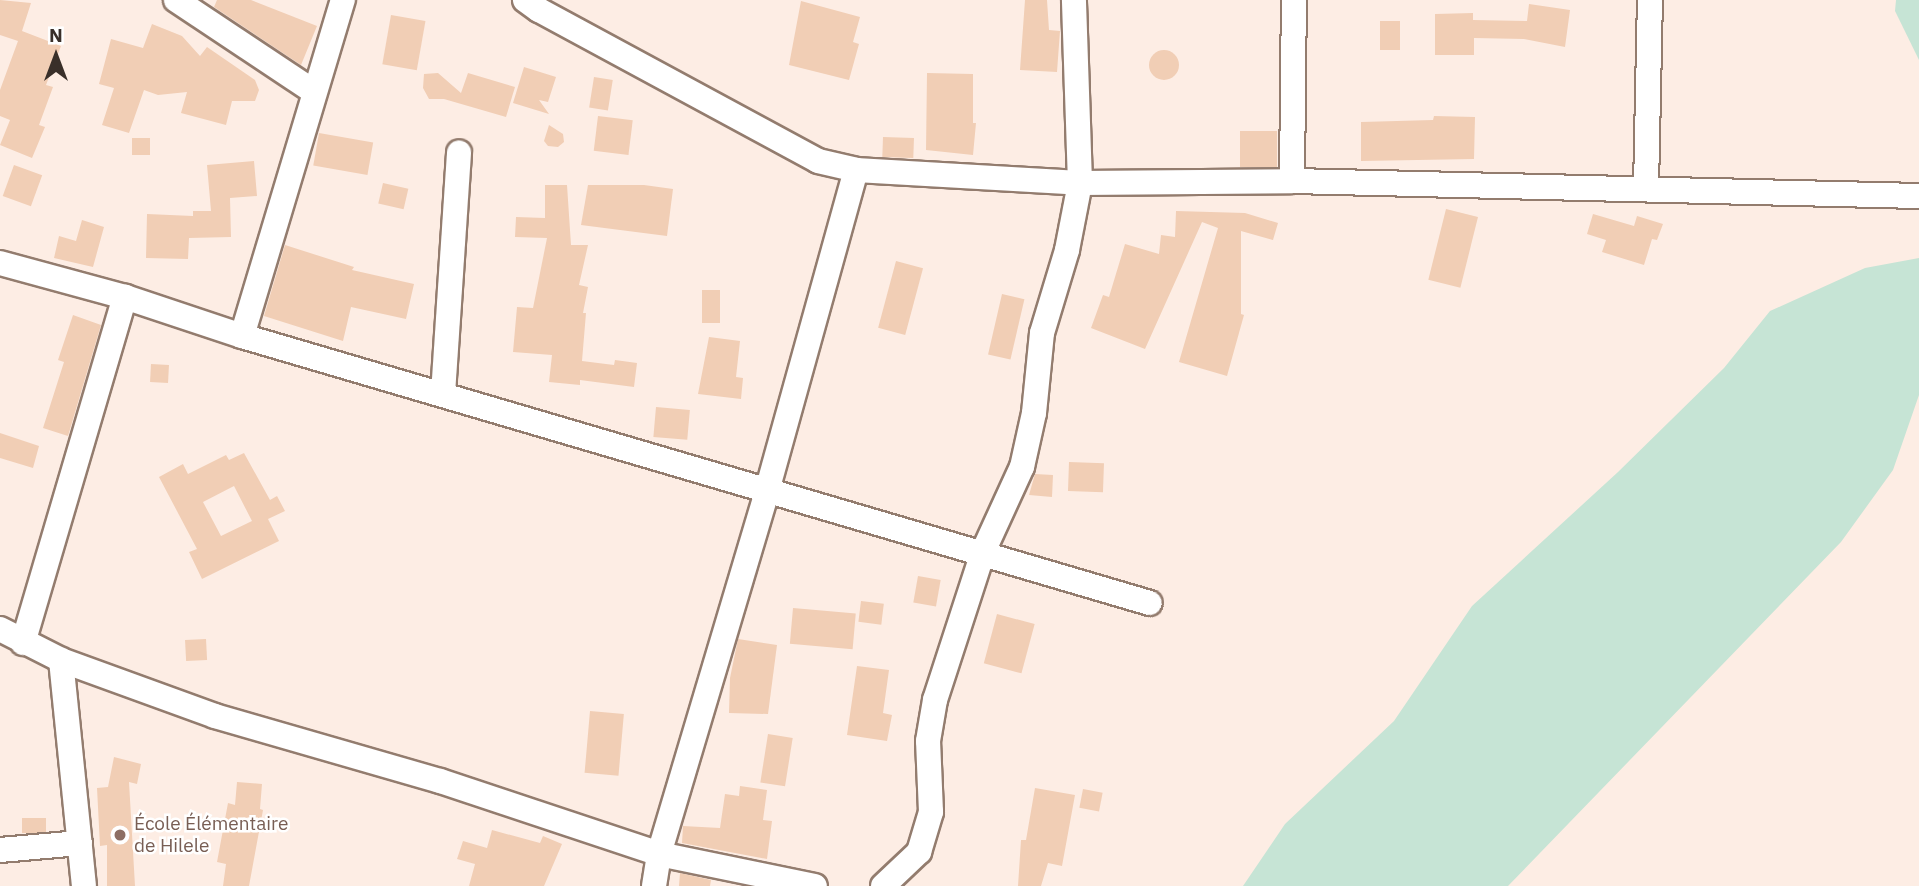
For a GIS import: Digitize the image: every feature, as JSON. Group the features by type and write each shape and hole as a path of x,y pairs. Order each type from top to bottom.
{"street":[{"path":"176,0 313,91"},
{"path":"242,336 313,91 343,0"},
{"path":"883,886 919,852 931,812 928,741 934,700 983,552 1022,467 1034,413 1042,333 1068,250 1080,183 1074,0"},
{"path":"1292,181 1294,0"},
{"path":"1646,188 1650,0"},
{"path":"536,4 818,161 856,170 1080,183 1292,181 1474,188 1646,188 1919,196"},
{"path":"443,394 459,152"},
{"path":"654,886 659,854 767,491 856,170"},
{"path":"0,263 125,297 242,336 983,552 1047,575 1150,603"},
{"path":"23,643 125,297"},
{"path":"0,629 61,660 215,716 440,780 659,854 815,886"},
{"path":"61,660 84,886"},
{"path":"0,850 79,843"}],"green space":[{"path":"1896,0 1919,0 1919,60 1895,11"},
{"path":"1919,258 1919,395 1893,470 1841,542 1508,886 1243,886 1285,824 1394,721 1472,606 1618,472 1724,368 1770,311 1865,268"}],"building":[{"path":"0,0 31,3 22,31 61,46 46,85 53,87 39,125 45,127 32,158 0,145 10,120 0,116 0,90 18,41 0,35"},
{"path":"217,0 251,0 317,26 301,65 214,7"},
{"path":"1025,0 1047,0 1049,30 1060,31 1057,72 1020,70"},
{"path":"801,1 860,17 853,42 859,44 849,80 789,65"},
{"path":"1529,4 1570,10 1565,47 1524,39 1474,38 1474,55 1435,55 1435,14 1473,13 1473,20 1527,21"},
{"path":"391,15 425,21 417,70 382,64"},
{"path":"1380,21 1400,21 1400,50 1380,50"},
{"path":"152,24 182,36 200,56 207,47 255,80 259,90 255,101 232,101 226,125 181,113 187,92 158,95 144,90 129,133 102,125 114,88 99,84 111,39 143,48"},
{"path":"1164,50 1170,51 1178,59 1178,71 1170,79 1164,80 1158,79 1150,71 1149,65 1150,59 1158,51"},
{"path":"524,67 556,77 548,102 539,100 549,114 513,103"},
{"path":"438,73 461,93 468,73 515,87 506,117 444,99 429,99 423,88 424,74"},
{"path":"927,73 973,74 973,123 976,123 973,155 926,150"},
{"path":"594,77 613,80 608,111 589,108"},
{"path":"598,116 633,120 628,155 594,151"},
{"path":"1434,116 1475,117 1474,159 1361,161 1361,122 1433,120"},
{"path":"549,125 563,134 564,142 558,147 548,146 544,141"},
{"path":"1240,131 1277,131 1277,167 1240,167"},
{"path":"319,133 373,143 367,175 313,165"},
{"path":"883,137 914,138 913,158 882,157"},
{"path":"132,138 150,138 150,155 132,155"},
{"path":"254,161 257,196 230,198 231,237 189,238 188,259 146,258 147,214 193,216 193,211 211,211 207,165"},
{"path":"14,165 42,175 31,206 3,196"},
{"path":"383,183 408,189 404,209 378,203"},
{"path":"545,185 567,185 571,245 588,245 579,285 588,287 583,313 586,313 582,361 614,365 615,360 637,363 634,387 580,380 580,385 549,382 552,355 513,352 517,307 533,308 547,238 515,237 516,217 545,218"},
{"path":"588,185 644,185 673,189 667,236 581,225"},
{"path":"1446,209 1478,217 1460,288 1428,280"},
{"path":"1176,211 1245,213 1278,223 1273,240 1241,231 1241,314 1244,315 1227,376 1179,362 1218,228 1202,222 1145,349 1091,328 1103,295 1109,297 1125,244 1159,254 1161,235 1175,237"},
{"path":"1593,214 1634,226 1637,216 1663,224 1657,240 1652,239 1644,265 1602,252 1606,240 1587,234"},
{"path":"82,220 104,227 93,267 54,258 59,236 76,241"},
{"path":"285,245 354,267 352,270 414,284 406,319 351,307 343,341 264,316"},
{"path":"896,261 923,268 905,335 878,328"},
{"path":"702,290 720,290 720,323 702,323"},
{"path":"1002,294 1024,299 1010,360 988,354"},
{"path":"73,315 101,325 68,436 43,428 64,362 58,360"},
{"path":"709,337 740,341 736,377 743,378 741,399 698,394"},
{"path":"151,364 169,365 168,383 150,382"},
{"path":"656,407 690,410 687,440 653,437"},
{"path":"0,433 39,446 33,468 0,458"},
{"path":"244,453 270,500 277,496 285,511 268,519 279,541 202,579 189,552 197,549 159,477 183,464 188,474 226,455 229,460","holes":["234,486 252,521 221,536 203,502"]},
{"path":"1069,462 1104,463 1103,492 1068,491"},
{"path":"1035,474 1053,475 1052,497 1029,495"},
{"path":"918,576 941,580 936,607 913,603"},
{"path":"861,601 884,604 881,625 858,622"},
{"path":"793,608 856,613 853,649 790,644"},
{"path":"997,614 1035,624 1021,673 984,663"},
{"path":"206,639 207,660 186,661 185,640"},
{"path":"738,639 777,645 768,714 729,713 730,678"},
{"path":"857,666 889,670 883,713 892,715 887,741 847,735"},
{"path":"590,711 624,714 618,776 585,773"},
{"path":"768,734 793,738 785,786 760,782"},
{"path":"114,757 141,764 137,784 129,782 135,886 107,886 107,845 100,846 97,788 108,787"},
{"path":"237,782 262,784 260,809 263,810 249,886 223,886 226,864 217,862 228,803 235,805"},
{"path":"740,786 767,790 763,820 772,821 767,859 682,843 683,826 720,828 725,794 739,796"},
{"path":"1035,788 1075,795 1062,866 1048,863 1041,886 1018,886 1021,840 1026,840"},
{"path":"1083,789 1103,793 1099,811 1079,808"},
{"path":"22,818 46,818 46,833 22,833"},
{"path":"492,830 540,843 543,836 562,844 544,886 469,886 475,864 457,859 463,841 487,848"},
{"path":"680,873 711,880 710,886 679,886"}],"place":[{"name":"École Élémentaire de Hilele","path":"120,835"}]}
